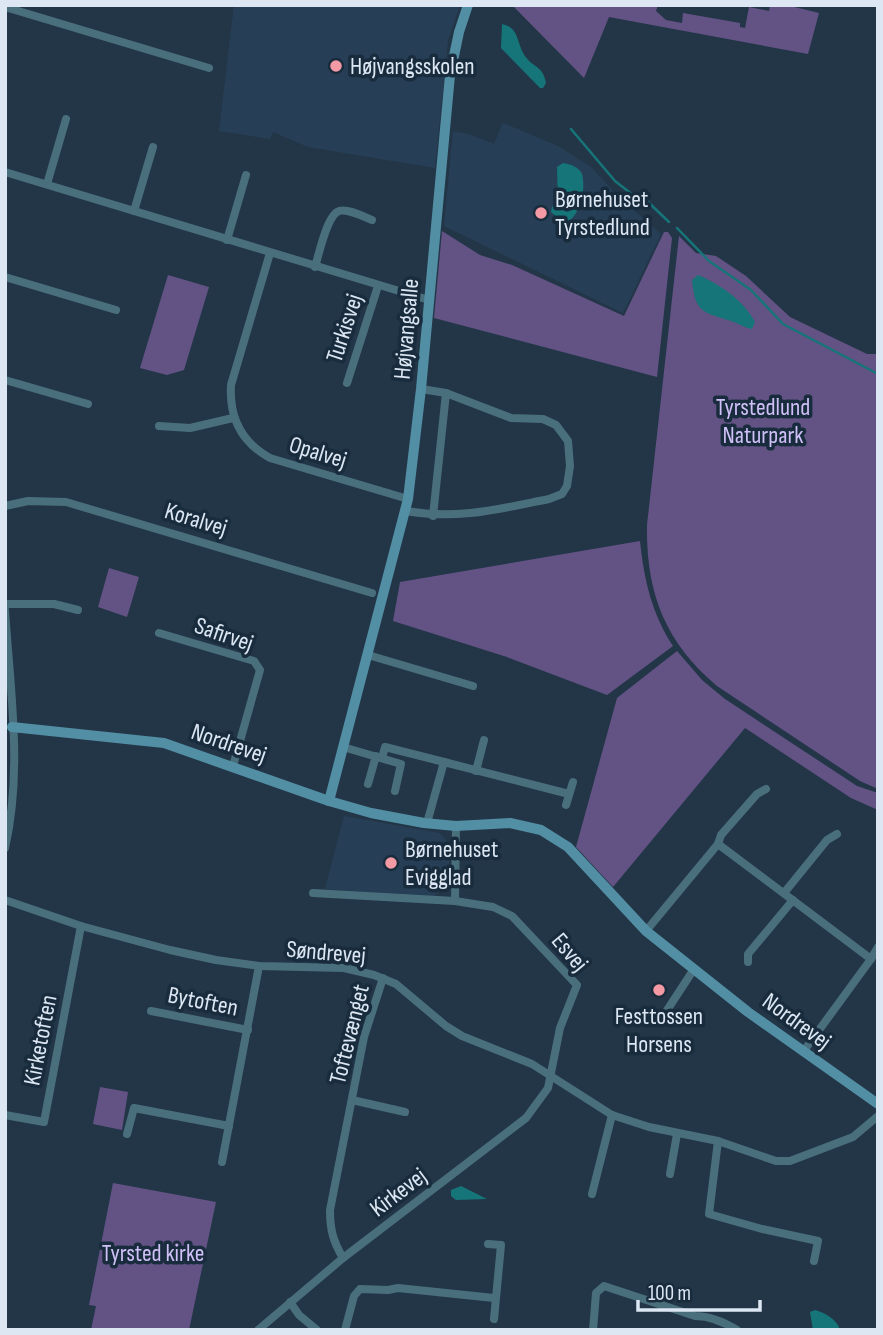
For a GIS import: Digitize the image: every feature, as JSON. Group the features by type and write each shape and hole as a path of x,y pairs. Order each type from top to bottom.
{"street":[{"name":"Højvangsalle","path":"329,801 406,511 421,389 450,75 456,42 468,5"},
{"path":"5,7 209,68"},
{"path":"47,184 66,119"},
{"path":"134,211 153,147"},
{"name":"Turkisvej","path":"5,172 429,300"},
{"path":"227,240 246,175"},
{"name":"Turkisvej","path":"315,267 331,217 339,211 346,211 372,220"},
{"path":"159,426 190,428 233,418 231,385 270,253"},
{"path":"5,277 116,310"},
{"name":"Turkisvej","path":"347,383 378,286"},
{"path":"5,380 88,404"},
{"path":"406,511 433,516 457,516 549,499 562,494 569,477 568,441 556,425 543,419 503,415 446,393 421,389"},
{"path":"433,516 446,393"},
{"name":"Opalvej","path":"233,418 243,437 255,450 270,458 408,499"},
{"name":"Koralvej","path":"5,506 28,502 66,502 372,593"},
{"path":"5,848 15,788 5,607 54,604 78,610"},
{"name":"Safirvej","path":"159,633 254,661 260,670 233,766"},
{"path":"368,655 473,686"},
{"name":"Nordrevej","path":"12,727 164,743 371,814 427,824 510,822 533,827 555,837 568,847 646,931 803,1052 878,1104"},
{"path":"476,771 484,740"},
{"path":"343,747 401,764 395,790"},
{"path":"368,784 386,747 569,794"},
{"path":"427,824 444,762"},
{"path":"566,805 573,782"},
{"path":"646,931 718,844 721,835 757,794 766,789"},
{"path":"455,901 456,825"},
{"path":"783,893 827,840 837,834"},
{"path":"718,844 871,959"},
{"name":"Esvej","path":"313,893 455,901 493,907 512,916 577,985 560,1028 552,1077"},
{"name":"Søndrevej","path":"5,900 81,926 170,950 259,966 344,968 383,978 396,984 462,1037 532,1064 612,1115 677,1134 718,1142 763,1158 790,1161 853,1137 878,1116"},
{"path":"748,962 748,954 793,900"},
{"name":"Kirketoften","path":"5,1115 44,1122 81,926"},
{"path":"803,1052 878,947"},
{"name":"Bytoften","path":"222,1162 259,966"},
{"path":"660,1021 694,969"},
{"name":"Toftevænget","path":"343,1258 330,1231 330,1210 364,1037 383,978"},
{"name":"Bytoften","path":"151,1011 248,1030"},
{"name":"Kirkevej","path":"258,1330 343,1258 526,1118 539,1104 552,1077"},
{"name":"Toftevænget","path":"352,1100 405,1112"},
{"path":"127,1134 134,1108 229,1126"},
{"path":"592,1194 612,1115"},
{"path":"670,1174 677,1134"},
{"path":"718,1142 709,1214 818,1241 814,1261"},
{"path":"488,1244 501,1245 494,1319"},
{"path":"593,1330 596,1293 604,1286 721,1322 737,1330"},
{"path":"345,1330 354,1296 360,1289 398,1288 494,1298"},
{"path":"290,1302 299,1315 317,1330"}],"shaded area":[{"name":"Højvangsskolen","path":"234,5 460,5 448,40 435,168 308,147 273,132 270,139 219,131"},
{"path":"502,24 512,29 525,56 543,73 546,83 543,88 501,48"},
{"name":"Børnehuset Tyrstedlund","path":"503,123 558,146 591,167 621,199 661,234 623,313 444,226 453,131 494,144"},
{"path":"563,163 579,169 583,180 579,207 568,222 551,212 558,200 557,167"},
{"path":"698,275 723,288 738,300 755,322 752,329 702,310 693,291 692,280"},
{"name":"Børnehuset Evigglad","path":"344,816 439,833 449,843 449,883 433,897 325,889"},
{"path":"461,1186 487,1199 456,1200 451,1196 451,1190"},
{"path":"815,1310 830,1317 840,1330 813,1330 810,1312"}],"green space":[{"path":"512,5 658,5 656,11 666,20 682,23 683,13 740,23 740,27 745,28 749,7 769,11 770,5 786,5 819,13 808,54 609,17 584,78"},
{"path":"442,231 480,255 512,265 624,316 664,232 668,232 672,238 657,377 434,318"},
{"name":"Tyrstedlund Naturpark","path":"679,236 696,253 716,256 746,276 790,317 867,354 878,354 878,789 860,781 717,686 684,652 662,614 650,573 647,525"},
{"path":"168,275 209,287 184,370 167,375 140,368"},
{"path":"640,541 650,596 673,646 607,695 507,657 393,621 400,582"},
{"path":"109,568 139,577 127,617 98,607"},
{"path":"677,651 702,680 725,699 857,786 878,793 878,810 851,798 745,728 613,887 576,847 617,698"},
{"path":"100,1087 128,1092 122,1130 93,1124"},
{"name":"Tyrsted kirke","path":"113,1183 216,1202 189,1330 91,1330 96,1306 89,1305"}],"waterway":[{"path":"571,129 615,181 633,195 648,202 669,222"},
{"path":"677,228 709,261 751,290 783,324 878,374"}],"place":[{"name":"Højvangsskolen","path":"336,66"},
{"name":"Børnehuset Tyrstedlund","path":"541,213"},
{"name":"Børnehuset Evigglad","path":"391,863"},
{"name":"Festtossen Horsens","path":"659,990"}]}
